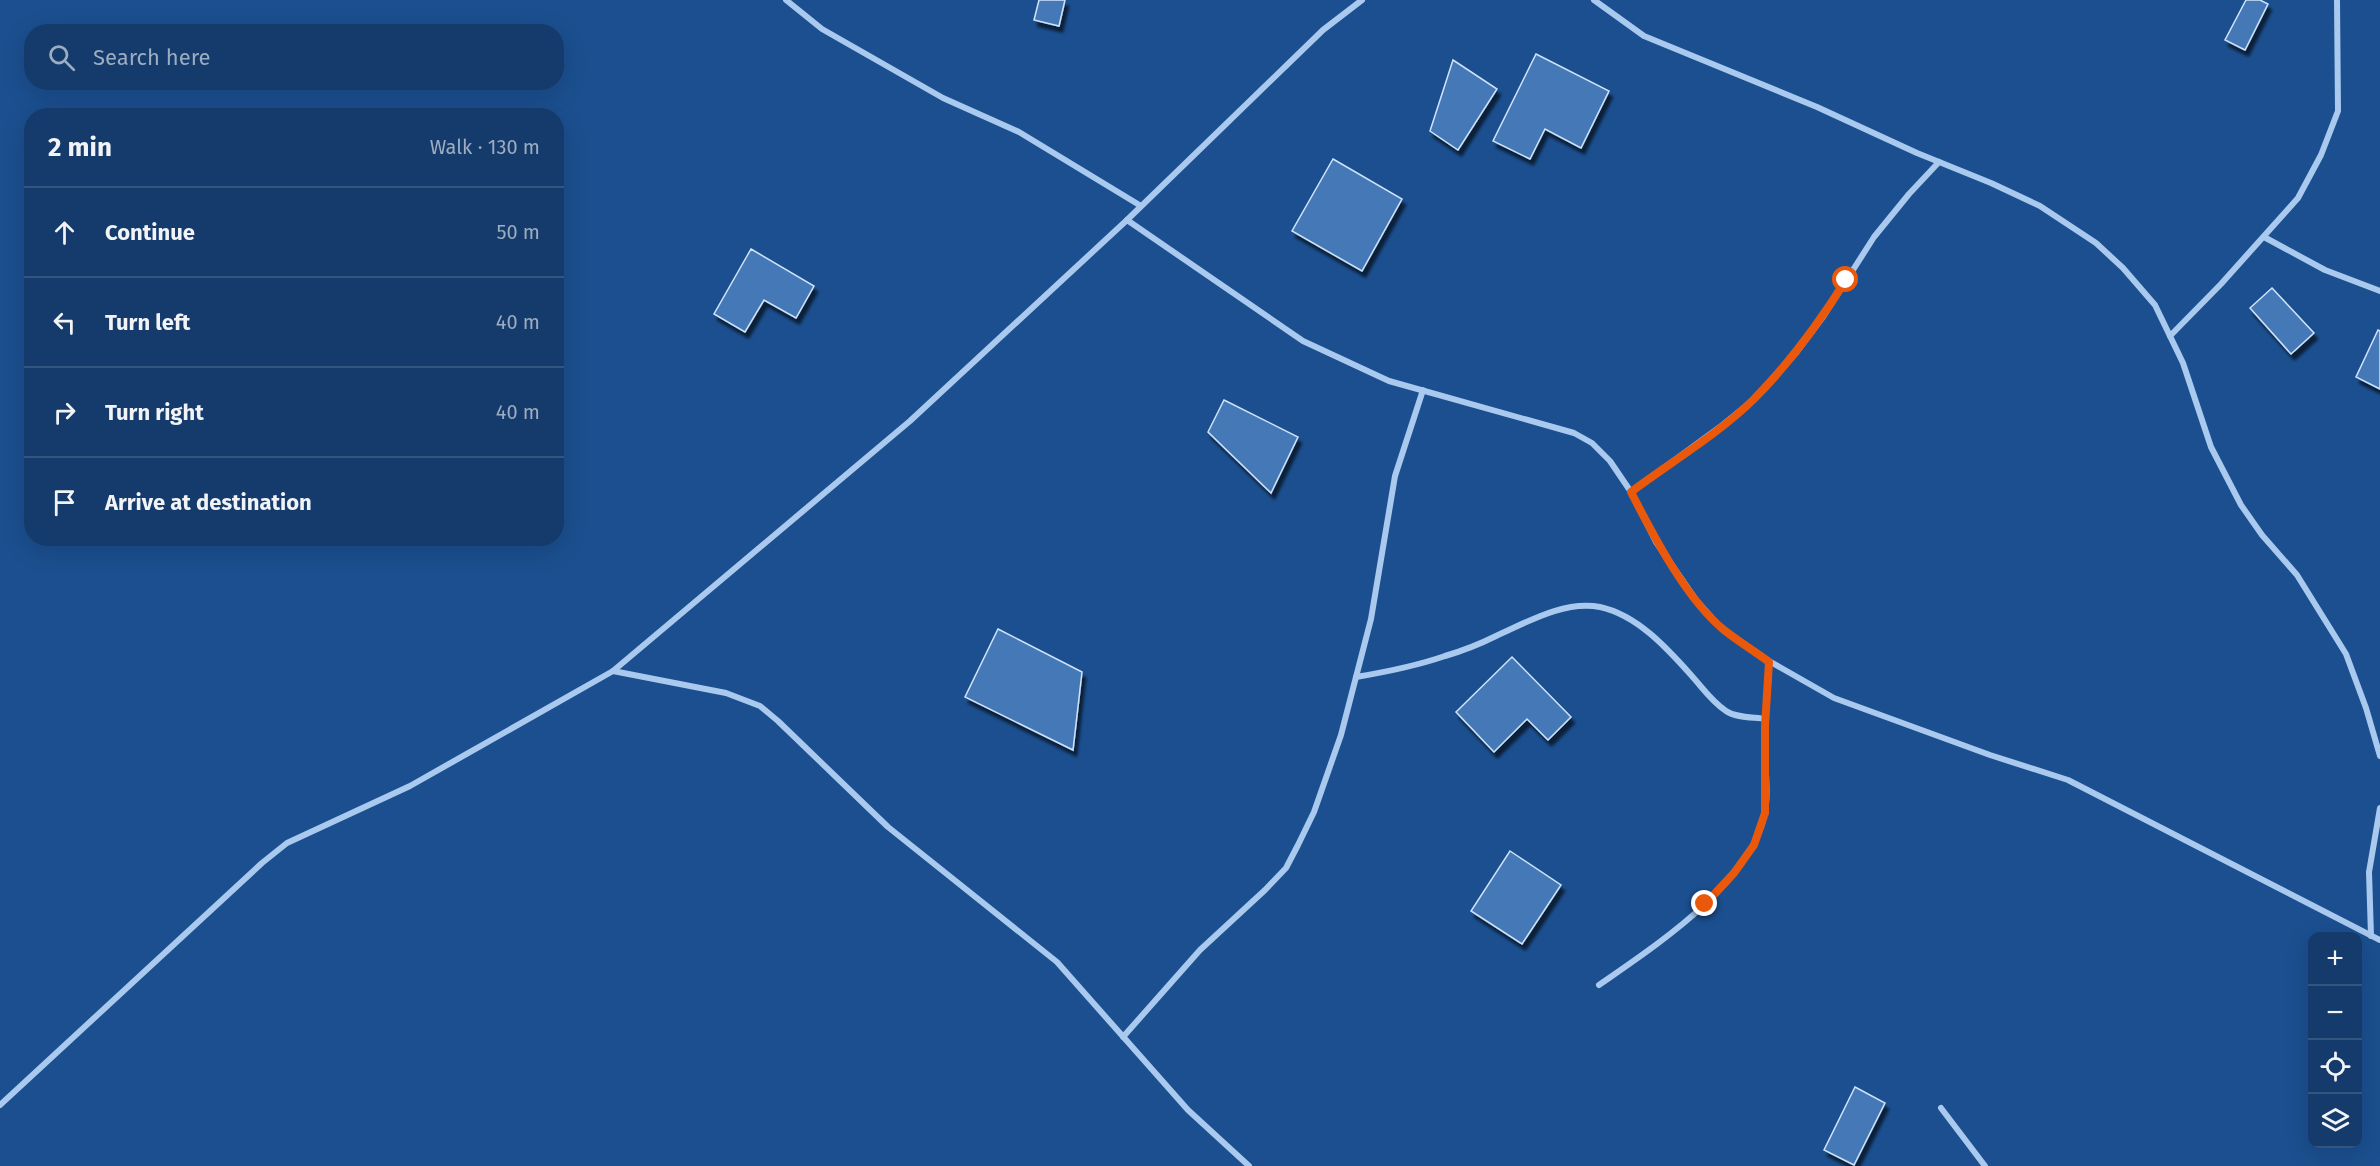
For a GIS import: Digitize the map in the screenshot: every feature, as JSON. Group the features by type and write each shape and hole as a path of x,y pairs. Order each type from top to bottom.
{"street":[{"path":"786,0 822,29 943,98 1019,132 1141,206"},
{"path":"0,1105 254,870 287,843 410,786 613,671 910,421 1127,220 1323,30 1362,0"},
{"path":"1594,0 1644,36 1817,106 2040,206 2096,243 2123,268 2155,305 2183,363 2211,447 2241,505 2262,535 2297,575 2346,654 2366,708 2380,756"},
{"path":"2170,336 2298,198 2321,155 2338,111 2337,0"},
{"path":"1631,492 1752,401 1796,353 1823,317 1874,237 1939,162"},
{"path":"1127,220 1303,341 1389,381 1574,433 1592,443 1610,461 1631,492 1656,542 1696,600 1722,629 1769,662 1834,698 1990,755 2068,780 2380,940"},
{"path":"2264,237 2325,270 2380,291"},
{"path":"1123,1037 1200,950 1286,868 1314,812 1341,735 1371,619 1395,476 1423,390"},
{"path":"1356,677 1395,671 1444,657 1495,637 1524,622 1556,611 1578,606 1600,607 1627,618 1648,633 1679,662 1708,696 1727,712 1766,719"},
{"path":"1599,985 1659,942 1705,904 1734,873 1754,845 1765,813 1769,662"},
{"path":"613,671 726,693 760,706 888,828 1057,962 1188,1110 1249,1166"},
{"path":"2371,936 2369,872 2380,808"},
{"path":"1941,1108 1985,1166"}],"building":[{"path":"1039,0 1065,0 1059,26 1034,20"},
{"path":"2246,0 2260,0 2268,4 2245,50 2225,40"},
{"path":"1536,54 1609,91 1581,148 1545,129 1530,159 1493,141"},
{"path":"1453,60 1497,89 1458,150 1430,131"},
{"path":"1333,159 1402,199 1362,271 1292,231"},
{"path":"751,249 814,286 796,318 764,300 745,332 714,314"},
{"path":"2272,288 2314,333 2291,354 2250,308"},
{"path":"2378,330 2380,331 2380,389 2356,377"},
{"path":"1224,400 1298,437 1271,493 1208,432"},
{"path":"998,629 1082,672 1073,750 965,697"},
{"path":"1512,657 1571,717 1548,740 1527,719 1494,752 1456,712"},
{"path":"1510,851 1561,885 1522,944 1471,911"},
{"path":"1855,1087 1885,1103 1854,1165 1824,1150"}],"route":[{"path":"1705,904 1734,873 1754,845 1765,813 1765,726 1769,662 1722,629 1696,600 1656,542 1631,492 1752,401 1796,353 1823,317 1846,280"}]}
